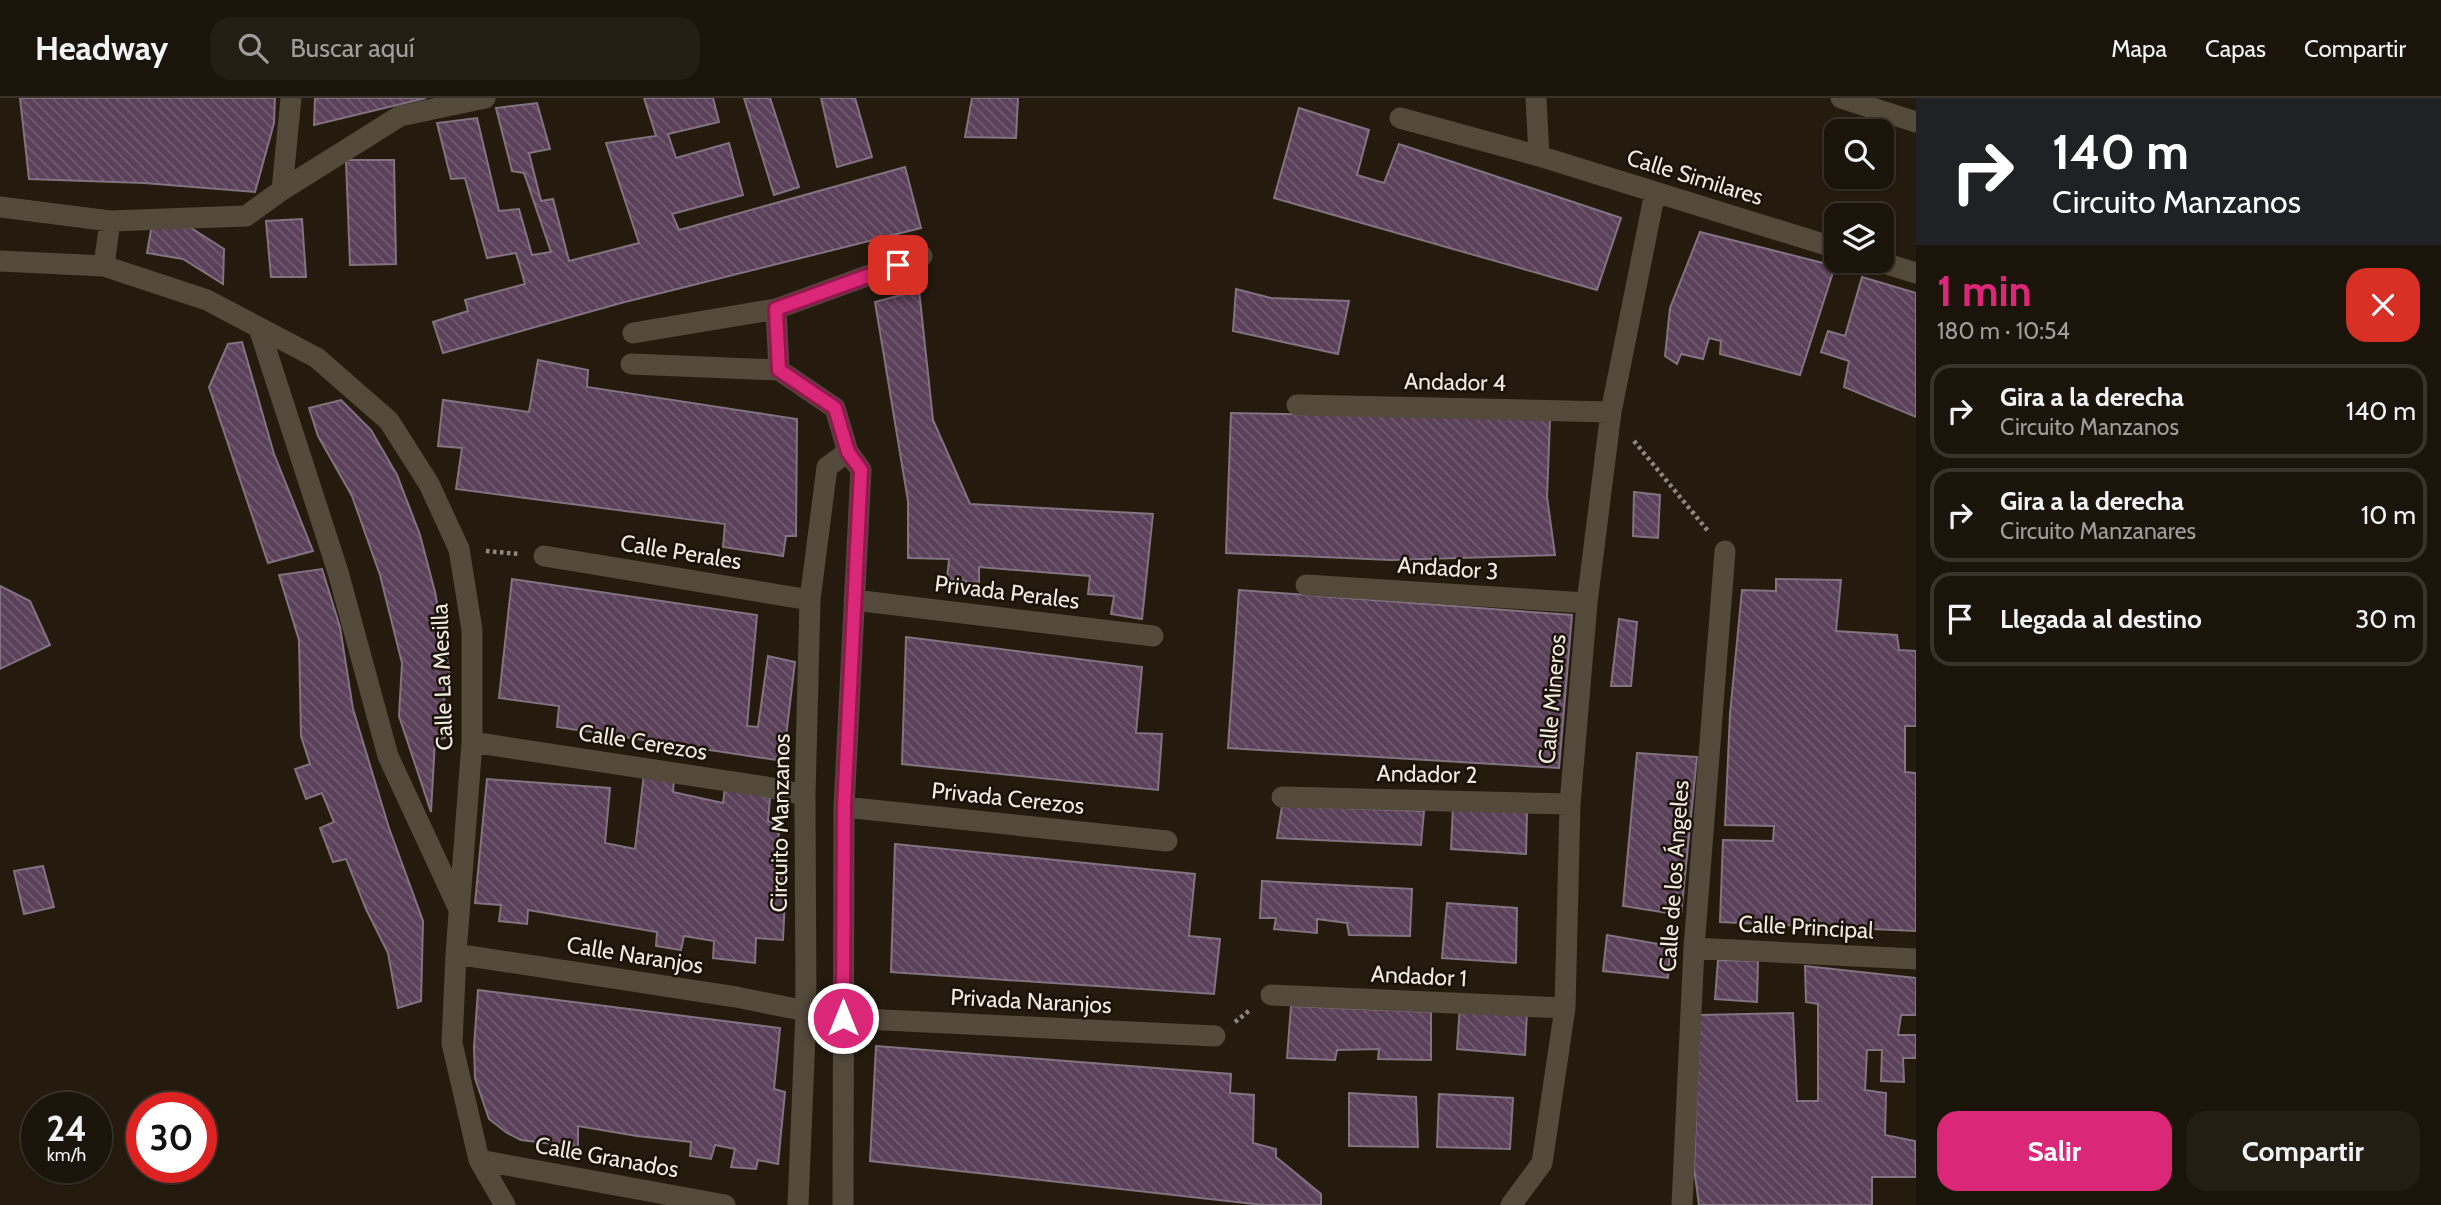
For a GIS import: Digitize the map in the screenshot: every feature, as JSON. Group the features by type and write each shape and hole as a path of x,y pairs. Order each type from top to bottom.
{"street":[{"path":"282,190 291,98"},
{"path":"0,207 110,221 246,216 282,190 400,116 485,98"},
{"path":"1536,98 1538,156"},
{"path":"1841,98 1916,122"},
{"name":"Calle Similares","path":"1400,118 1538,156 1824,244"},
{"name":"Calle Mineros","path":"1511,1205 1542,1163 1565,1009 1570,804 1587,603 1611,412 1655,192"},
{"path":"104,266 110,221"},
{"path":"633,333 776,309 922,256"},
{"name":"Calle La Mesilla","path":"0,261 104,266 207,300 317,358 389,421 429,484 459,549 472,630 472,743 452,1042 479,1160 505,1205"},
{"path":"1894,266 1916,273"},
{"path":"776,309 779,370"},
{"path":"260,328 338,572 388,756 459,909"},
{"path":"631,364 779,370 835,408 848,452 861,470 844,807 843,1205"},
{"name":"Andador 4","path":"1297,405 1611,412"},
{"name":"Circuito Manzanos","path":"798,1205 806,1012 806,795 810,600 827,467 848,452"},
{"name":"Calle de los Ángeles","path":"1682,1205 1694,948 1725,551"},
{"name":"Calle Perales","path":"544,556 810,600"},
{"name":"Andador 3","path":"1307,586 1587,603"},
{"name":"Privada Perales","path":"854,600 1153,636"},
{"name":"Calle Cerezos","path":"472,743 806,795"},
{"name":"Andador 2","path":"1282,797 1570,804"},
{"name":"Privada Cerezos","path":"844,807 1167,841"},
{"name":"Calle Principal","path":"1694,948 1916,959"},
{"name":"Calle Naranjos","path":"456,954 736,997 806,1012"},
{"name":"Andador 1","path":"1271,995 1565,1009"},
{"name":"Privada Naranjos","path":"843,1018 1215,1036"},
{"name":"Calle Granados","path":"479,1160 725,1205"}],"path":[{"path":"1611,412 1725,551"},
{"path":"459,549 544,556"},
{"path":"1215,1036 1271,995"}],"building":[{"path":"20,98 275,98 274,123 255,192 144,183 29,179"},
{"path":"315,98 426,98 314,125"},
{"path":"644,98 713,98 719,122 668,134 676,158 729,143 743,195 672,214 679,230 905,167 921,228 621,303 443,353 433,322 468,311 465,300 525,284 516,253 487,258 465,178 451,179 437,123 477,118 499,211 519,209 532,255 551,252 524,173 512,171 496,108 537,103 550,149 529,153 541,201 553,199 569,261 639,243 606,143 656,136"},
{"path":"744,98 770,98 799,187 774,195"},
{"path":"821,98 855,98 872,157 837,167"},
{"path":"972,98 1018,98 1016,138 965,137"},
{"path":"1299,108 1369,130 1357,175 1384,183 1399,144 1621,218 1597,290 1274,198"},
{"path":"346,160 394,160 396,264 350,265"},
{"path":"302,219 306,277 271,277 266,221"},
{"path":"152,224 191,228 224,249 223,284 183,259 147,253"},
{"path":"1700,232 1824,263 1824,273 1833,273 1800,375 1720,354 1721,341 1709,338 1703,359 1681,354 1677,364 1665,356 1670,308"},
{"path":"1862,277 1916,293 1916,417 1844,387 1849,361 1821,352 1828,331 1845,336"},
{"path":"1236,289 1271,298 1349,301 1338,354 1233,331"},
{"path":"919,290 933,420 970,504 1153,514 1142,619 1111,614 1114,596 1088,594 1090,576 979,567 979,583 947,579 949,559 908,558 908,501 875,302"},
{"path":"242,342 274,454 313,551 268,563 209,387 228,344"},
{"path":"538,360 588,370 587,387 797,419 796,536 786,536 783,556 723,547 725,524 456,489 462,448 438,446 443,400 529,412"},
{"path":"341,400 371,430 397,475 420,535 435,592 451,681 444,684 445,738 435,740 431,812 399,716 402,663 380,575 352,496 318,436 309,408"},
{"path":"1231,413 1550,419 1547,497 1555,555 1391,560 1226,553"},
{"path":"1634,492 1660,495 1658,538 1633,536"},
{"path":"322,569 340,627 353,709 389,828 423,921 421,1001 398,1008 388,953 366,909 346,859 333,862 320,828 334,822 322,793 306,799 295,769 310,764 301,736 299,640 279,575"},
{"path":"512,579 757,615 747,726 758,727 768,656 795,662 783,761 557,727 559,706 499,698"},
{"path":"1776,579 1841,580 1836,631 1897,635 1899,650 1916,651 1916,726 1905,726 1905,772 1916,773 1916,931 1720,922 1723,840 1773,841 1774,826 1725,825 1730,714 1742,590 1776,591"},
{"path":"0,586 30,601 50,645 0,669"},
{"path":"1239,590 1572,615 1559,768 1228,748"},
{"path":"1619,619 1637,622 1631,686 1611,686"},
{"path":"906,637 1142,667 1136,733 1162,734 1158,790 902,764"},
{"path":"1637,753 1697,757 1681,915 1623,906"},
{"path":"644,774 674,780 673,792 723,803 725,787 770,798 768,821 780,825 774,874 786,877 783,940 756,938 755,963 713,958 714,941 684,936 681,950 656,946 657,932 528,910 527,924 499,921 501,905 475,903 487,779 610,788 605,843 635,849"},
{"path":"1282,806 1424,811 1421,845 1277,838"},
{"path":"1453,806 1527,812 1526,854 1451,849"},
{"path":"895,844 1195,874 1189,936 1220,939 1214,994 891,972"},
{"path":"43,866 54,907 24,914 14,871"},
{"path":"1262,881 1412,889 1410,936 1349,935 1347,923 1317,919 1317,933 1274,929 1276,918 1260,918"},
{"path":"1447,903 1517,908 1516,963 1442,958"},
{"path":"1607,935 1670,946 1668,978 1603,971"},
{"path":"1718,960 1758,961 1757,1002 1715,999"},
{"path":"1805,966 1916,978 1916,1015 1901,1015 1898,1035 1916,1035 1916,1058 1903,1058 1904,1082 1881,1081 1882,1050 1867,1050 1865,1090 1886,1093 1885,1135 1915,1141 1916,1177 1872,1177 1872,1205 1699,1205 1694,1168 1700,1015 1793,1013 1797,1101 1818,1101 1818,1004 1806,1002"},
{"path":"478,990 780,1028 774,1089 785,1092 778,1164 758,1160 756,1169 731,1167 735,1149 715,1145 711,1159 690,1156 691,1142 578,1126 578,1147 521,1140 507,1133 489,1119 475,1078"},
{"path":"1291,1006 1431,1012 1431,1060 1378,1059 1379,1049 1337,1050 1335,1060 1287,1058"},
{"path":"1460,1006 1527,1011 1525,1055 1457,1049"},
{"path":"876,1046 1231,1074 1230,1093 1254,1095 1253,1143 1276,1149 1276,1157 1321,1194 1321,1205 1263,1205 870,1161"},
{"path":"1349,1093 1416,1097 1418,1147 1349,1146"},
{"path":"1439,1094 1513,1098 1510,1149 1437,1147"}],"route":[{"path":"843,1018 844,807 861,470 848,452 835,408 779,370 776,309 898,265"}]}
